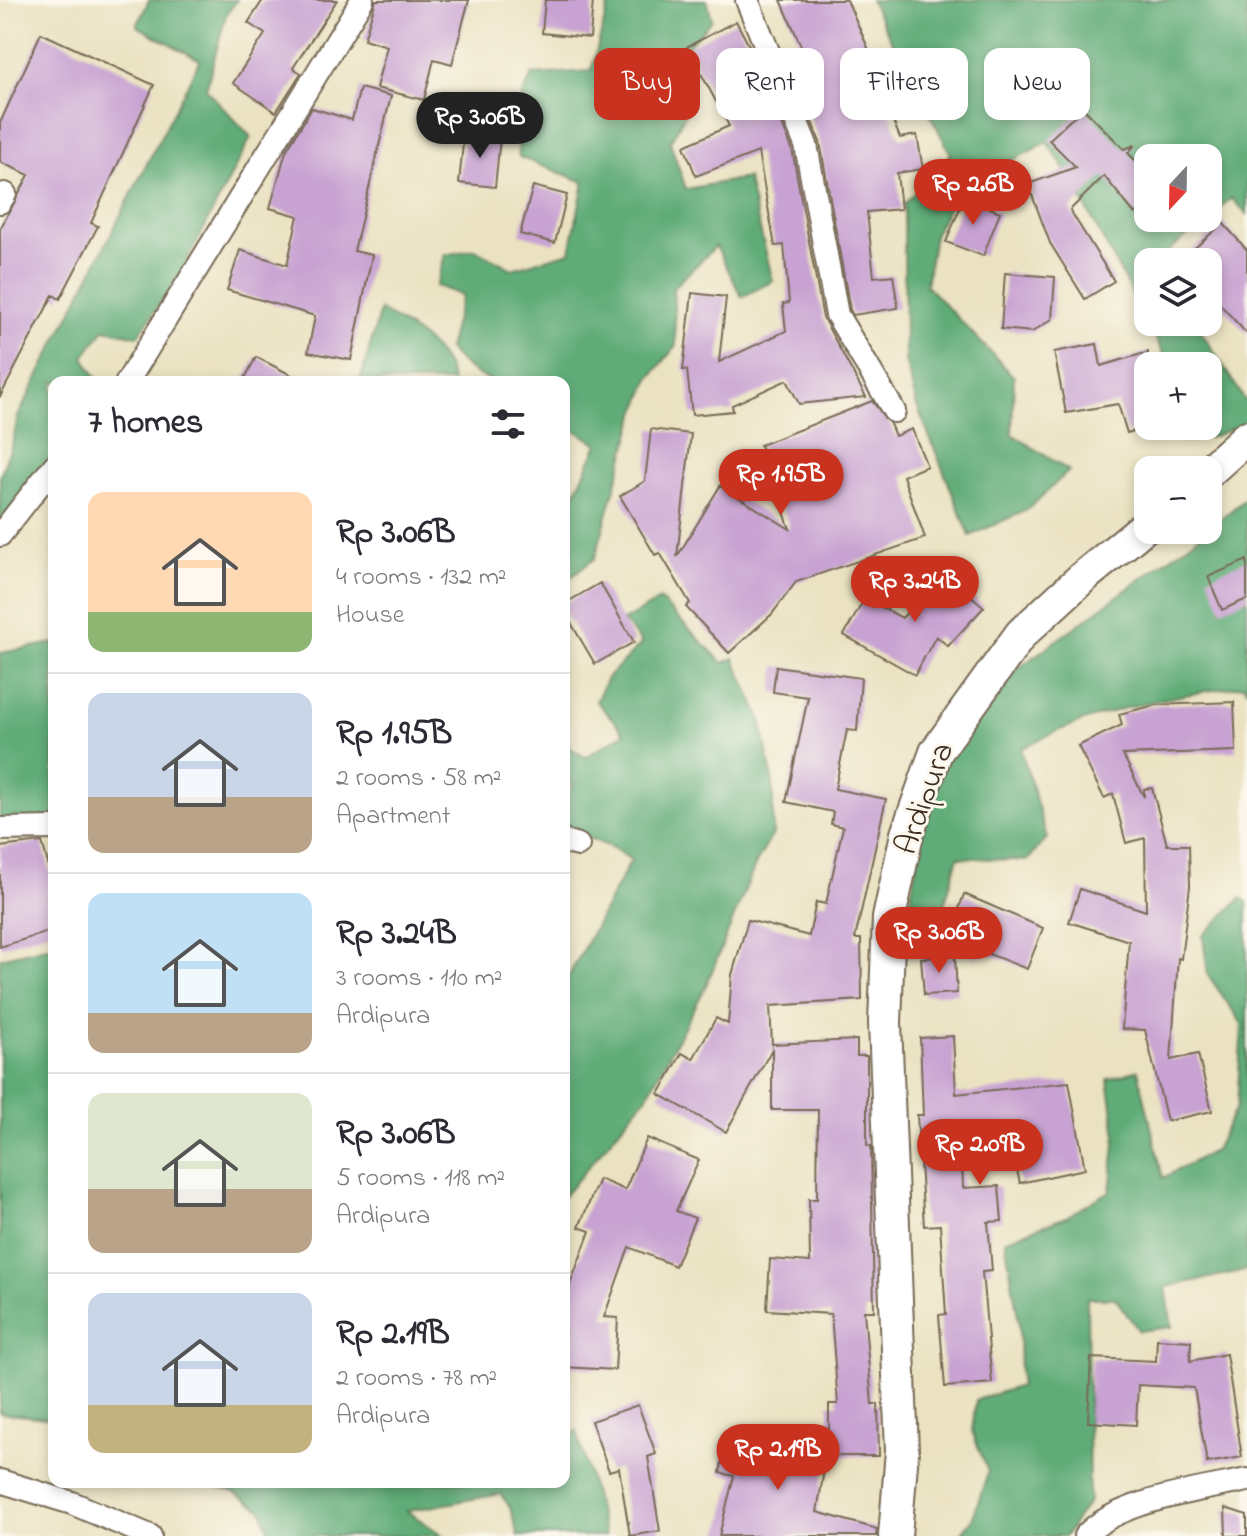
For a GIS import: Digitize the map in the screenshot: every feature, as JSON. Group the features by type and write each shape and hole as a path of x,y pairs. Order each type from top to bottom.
{"street":[{"path":"131,376 362,0"},
{"path":"747,0 806,145 837,315 894,411"},
{"path":"1222,459 1247,437"},
{"path":"0,535 48,474"},
{"name":"Ardipura","path":"895,1536 902,1451 885,1023 889,918 907,834 936,752 1021,634 1134,535"},
{"path":"0,829 48,828"},
{"path":"1085,1536 1114,1516 1154,1501 1247,1480"},
{"path":"0,1481 72,1503 150,1536"}],"green space":[{"path":"149,0 237,0 226,15 206,89 251,137 182,271 138,336 104,329 84,357 95,376 48,376 48,465 0,521 0,476 18,416 200,60 137,26"},
{"path":"610,0 707,0 712,20 686,48 597,48"},
{"path":"870,0 1247,0 1247,214 1231,198 1222,206 1222,144 1134,144 1134,232 1191,232 1173,248 1134,248 1134,298 1070,177 1047,142 957,190 934,235 926,285 1014,377 1012,434 1069,471 1027,510 970,536 917,406 905,360 904,204 951,154 933,120 968,120 968,48 895,48"},
{"path":"594,60 594,120 682,120 670,142 686,189 747,178 773,281 742,297 716,246 673,288 676,346 650,378 637,410 595,558 570,578 570,504 598,444 570,428 570,376 481,376 475,373 448,349 462,295 436,286 445,255 475,249 512,269 570,252 584,182 519,157 515,112 532,75 591,71"},
{"path":"380,310 434,348 450,376 362,376"},
{"path":"1154,336 1204,336 1214,352 1163,352"},
{"path":"1222,364 1247,403 1247,423 1222,433"},
{"path":"1247,497 1247,691 1245,685 1130,707 1075,724 1021,749 1047,838 1027,861 958,857 942,913 907,922 920,841 945,761 972,702 1189,544 1222,544 1222,518"},
{"path":"660,600 723,663 734,658 761,719 773,784 773,834 756,863 706,986 647,1096 570,1189 570,974 631,860 613,848 570,830 570,788 573,784 570,782 570,748 585,757 625,733 596,701 607,678 642,643 623,621"},
{"path":"48,644 48,818 0,825 0,653"},
{"path":"1241,898 1247,902 1247,1270 1166,1287 1172,1327 1139,1331 1115,1298 1087,1298 1089,1501 1065,1536 959,1536 972,1520 988,1472 972,1431 976,1400 1020,1386 1019,1323 1005,1240 1066,1217 1110,1191 1116,1135 1108,1079 1138,1070 1163,1178 1215,1150 1237,1106 1242,1024 1208,975 1203,936"},
{"path":"48,946 48,1418 0,1413 0,958"},
{"path":"577,1431 605,1536 518,1536 510,1507 500,1494 407,1511 444,1536 271,1536 262,1510 234,1492 220,1488 570,1488 570,1434"}],"building":[{"path":"263,0 337,0 293,68 301,73 276,112 233,83 265,34 248,23"},
{"path":"376,0 469,0 452,64 434,59 424,100 376,88 387,46 364,39"},
{"path":"545,0 593,0 590,38 542,33"},
{"path":"781,0 847,0 868,48 840,48 840,120 893,120 900,138 917,135 923,169 897,173 901,209 867,212 874,277 893,275 898,308 853,315 850,310 820,142 811,120 824,120 824,48 802,48"},
{"path":"736,21 750,48 716,48 716,102 700,71 700,48 687,47"},
{"path":"41,33 154,85 91,223 98,226 60,299 53,295 0,397 0,229 29,175 0,162 0,123"},
{"path":"360,88 391,96 354,251 372,255 351,360 308,352 315,316 227,290 240,250 287,265 298,216 270,208 286,151 312,108 352,120"},
{"path":"1090,115 1124,149 1134,145 1128,153 1134,159 1134,213 1104,176 1070,210 1114,281 1085,299 1050,243 1028,184 1076,167 1049,140 1070,120 1090,120"},
{"path":"726,120 780,120 792,149 823,318 866,397 799,404 787,380 732,405 733,411 692,415 687,370 683,370 692,293 726,297 719,362 786,331 783,304 789,303 784,245 775,246 758,152 696,176 684,146 729,126"},
{"path":"464,134 500,138 495,187 459,183"},
{"path":"533,186 567,195 555,243 520,234"},
{"path":"964,198 1000,212 983,256 946,242"},
{"path":"1222,224 1247,250 1247,334 1222,306 1222,248 1195,248 1213,232 1222,232"},
{"path":"1005,273 1055,277 1052,319 1032,332 1001,329"},
{"path":"1097,344 1101,366 1134,356 1134,431 1127,433 1118,404 1066,413 1054,352"},
{"path":"256,357 293,376 246,376"},
{"path":"872,401 890,424 895,436 912,429 927,466 903,476 925,538 796,582 772,614 729,653 686,607 690,603 660,553 655,555 620,496 645,481 651,429 691,434 677,557 720,486 790,529 760,445"},
{"path":"1247,560 1247,599 1222,610 1208,577"},
{"path":"944,572 984,607 948,646 936,636 915,675 844,635 865,598 902,618"},
{"path":"600,583 634,642 595,664 570,621 570,600"},
{"path":"776,666 861,678 857,731 847,730 835,789 886,799 855,939 861,939 862,1000 770,1006 772,1044 857,1040 857,1056 867,1056 867,1145 871,1146 874,1311 864,1311 872,1404 878,1404 879,1456 829,1456 829,1404 838,1404 831,1314 767,1310 770,1259 810,1262 809,1199 817,1199 818,1110 772,1110 772,1049 726,1132 659,1094 682,1053 693,1059 716,1018 728,1024 732,975 748,920 809,936 816,902 826,904 843,827 831,824 833,812 786,802 808,697 773,692"},
{"path":"1234,702 1236,751 1123,755 1144,797 1144,789 1152,788 1167,845 1189,845 1190,886 1181,959 1178,958 1171,1060 1198,1054 1212,1111 1167,1121 1145,1030 1122,1029 1129,941 1069,922 1080,889 1146,911 1145,838 1126,843 1113,794 1104,798 1078,746 1122,725 1119,714 1156,705"},
{"path":"42,842 48,864 48,932 0,947 0,847"},
{"path":"964,894 1043,928 1027,969 979,950 976,957 946,947"},
{"path":"955,956 957,993 924,995 921,958"},
{"path":"953,1036 956,1094 1069,1082 1085,1169 1020,1183 1008,1133 961,1138 963,1188 999,1186 1002,1221 988,1222 992,1271 982,1272 992,1383 945,1387 939,1315 946,1314 940,1225 924,1226 917,1115 923,1115 920,1038"},
{"path":"647,1138 699,1160 676,1211 695,1218 675,1266 629,1247 604,1317 618,1318 615,1370 570,1367 570,1285 590,1231 579,1227 599,1179 625,1190"},
{"path":"1157,1339 1191,1341 1190,1361 1226,1354 1242,1457 1207,1463 1194,1388 1138,1385 1136,1425 1088,1422 1091,1358 1156,1361"},
{"path":"638,1405 656,1454 648,1457 660,1531 630,1536 619,1468 609,1471 591,1421"},
{"path":"727,1434 827,1452 817,1512 877,1529 876,1536 719,1536 734,1476 720,1473"},
{"path":"1225,1508 1247,1515 1247,1536 1226,1536"}]}
